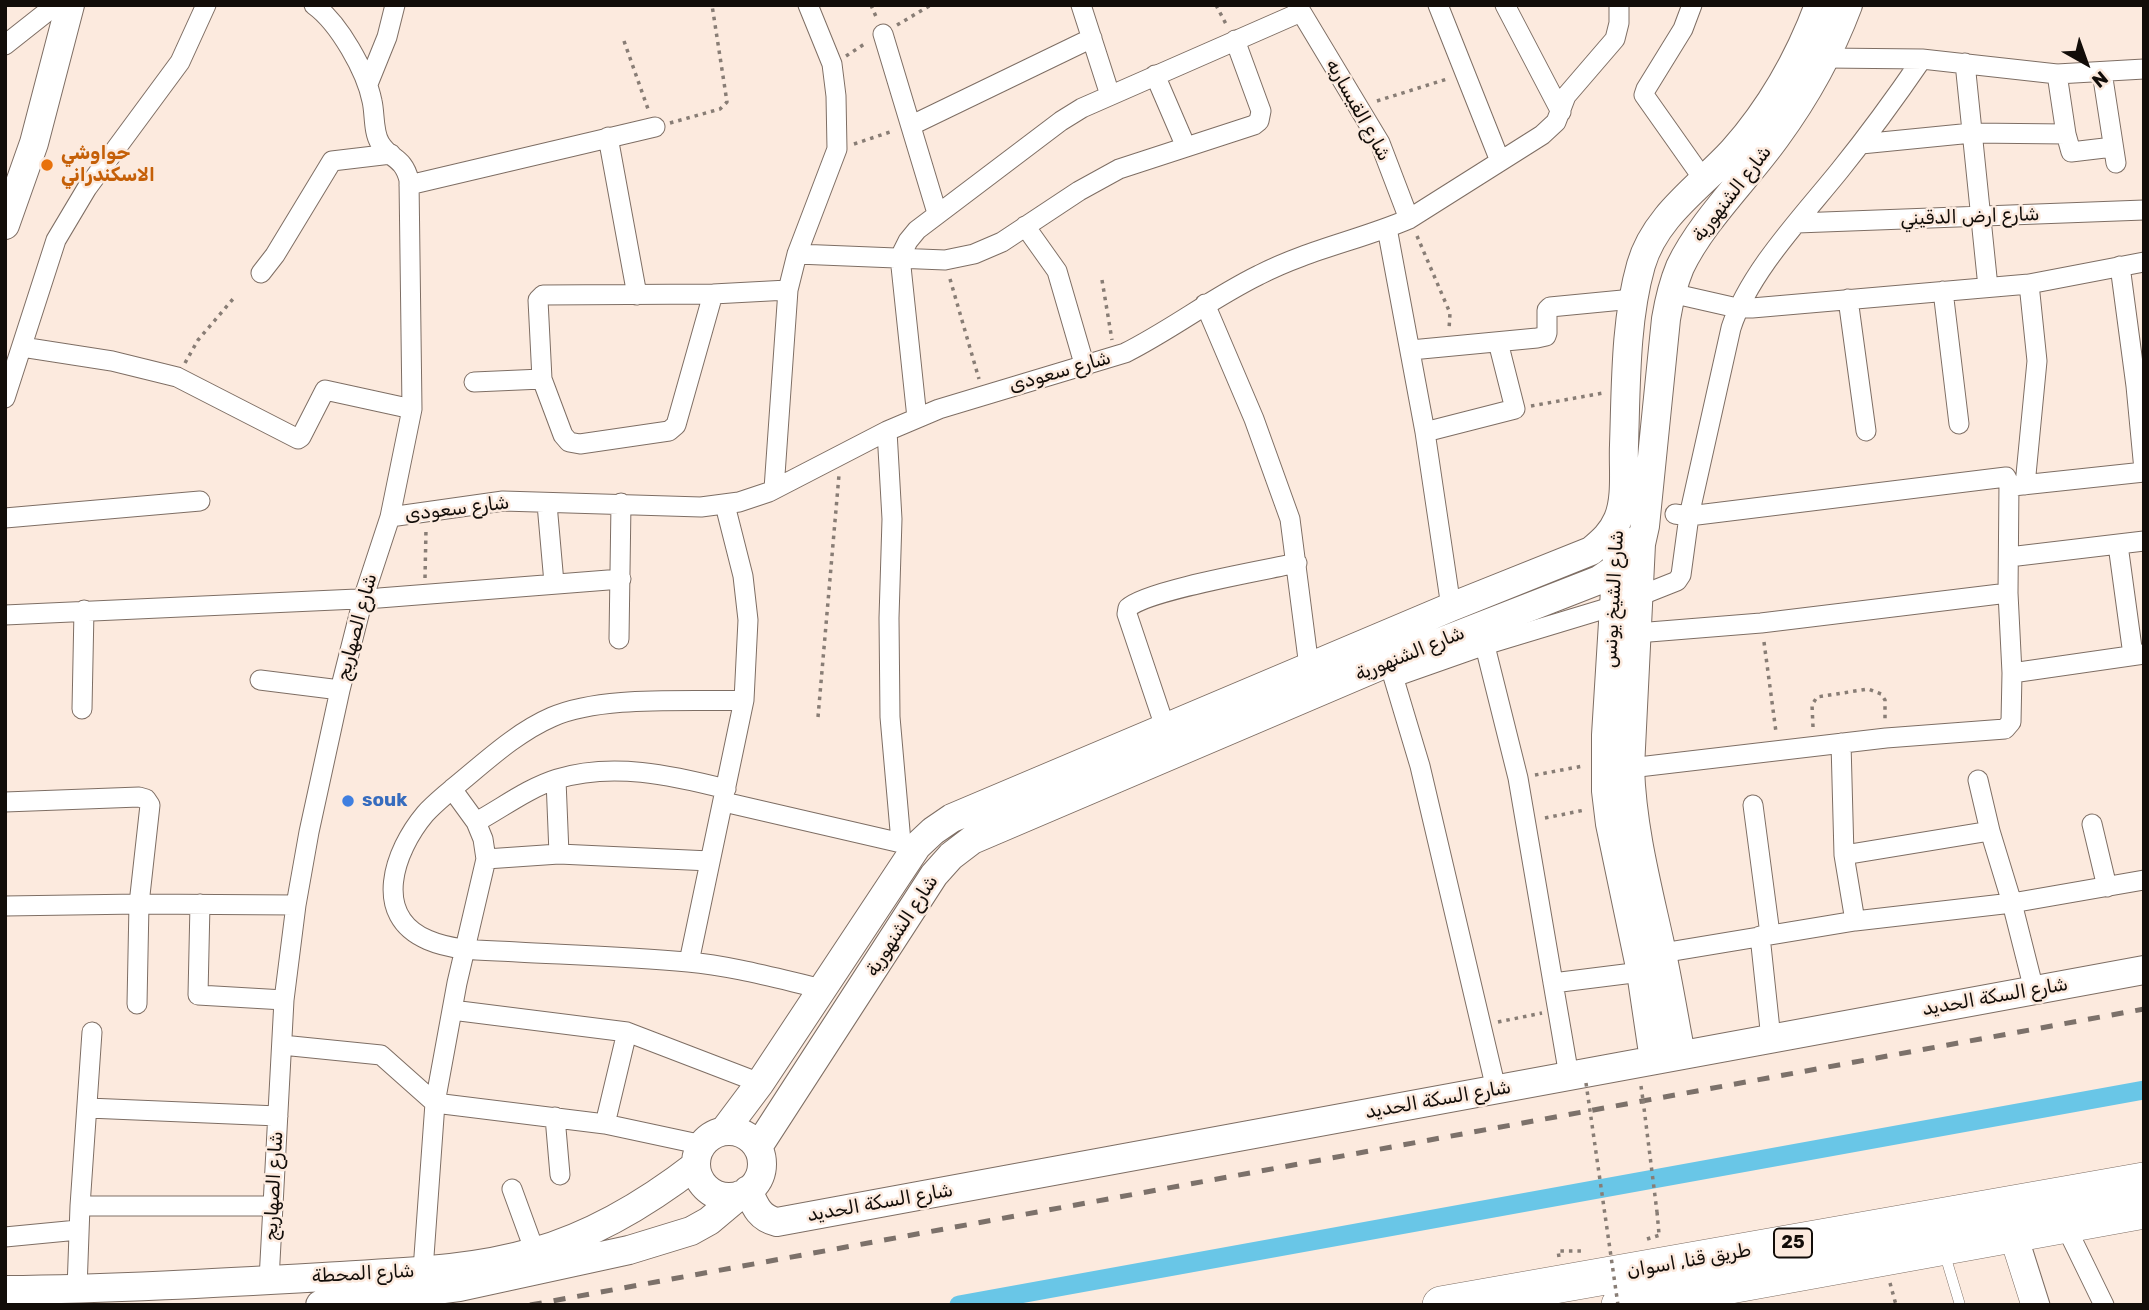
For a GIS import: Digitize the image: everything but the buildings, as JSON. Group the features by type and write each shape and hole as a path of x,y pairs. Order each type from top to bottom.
{"highway":[{"name":"طريق قنا, اسوان","path":"1619,1305 2006,1220 2144,1181"},
{"name":"طريق قنا, اسوان","path":"2006,1220 2065,1224 2144,1210"},
{"name":"طريق قنا, اسوان","path":"1441,1305 1938,1233"}],"street":[{"path":"5,398 56,240 69,215 180,62 206,5"},
{"name":"شارع الصهاريج","path":"269,1280 284,1000 296,905 340,690 363,598 390,517 412,409 407,170 401,161 381,145 377,137 368,84 332,14 314,5"},
{"path":"368,84 387,37 395,5"},
{"path":"774,489 788,290 797,254 837,149 832,64 808,5"},
{"path":"1081,5 1110,95"},
{"path":"1438,5 1500,161"},
{"path":"1505,5 1561,112"},
{"name":"شارع سعودى","path":"390,517 503,502 701,507 725,505 754,498 774,489 918,418 983,394 1115,357 1150,340 1205,304 1259,274 1296,258 1387,229 1409,219 1549,129 1561,112 1566,96 1615,39 1619,23 1619,5"},
{"path":"1692,5 1683,29 1644,95 1704,180"},
{"name":"شارع الشنهورية","path":"708,1147 760,1083 823,989 909,844 963,813 1451,607 1591,551 1608,536 1619,517 1622,494 1633,299 1641,263 1657,231 1678,204 1733,150 1760,118 1783,83 1819,5"},
{"name":"شارع الشنهورية","path":"758,1147 934,875 951,856 972,840 1391,669 1482,635 1599,580 1631,558 1641,544 1666,319 1679,269 1691,247 1781,130 1811,86 1848,5"},
{"path":"5,46 56,7"},
{"path":"5,173 56,7"},
{"path":"5,225 34,144 56,7"},
{"path":"918,418 900,257 908,241 937,214 1061,121 1110,95 1236,40 1299,9"},
{"name":"شارع القيساريه","path":"1299,9 1380,143 1409,219"},
{"path":"883,34 937,214"},
{"path":"912,125 1092,38"},
{"path":"797,254 945,260 989,248 1119,169 1248,128 1259,121 1261,111 1236,40"},
{"path":"1826,58 1923,58 2057,74 2144,69"},
{"path":"1578,1079 1558,1010 1518,778 1482,635 1627,602 1677,581 1681,575 1682,515 1737,308 1797,223 1861,144 1923,58"},
{"path":"1965,63 1988,287"},
{"path":"2057,74 2071,152 2114,155 2102,72"},
{"path":"1155,75 1186,147"},
{"path":"409,185 655,127"},
{"path":"1861,144 1972,134 2066,134"},
{"path":"608,137 637,295"},
{"path":"261,273 275,255 332,161 391,154"},
{"name":"شارع ارض الدقيني","path":"1797,223 2144,210"},
{"path":"1025,226 1057,271 1085,367"},
{"path":"1387,229 1425,432 1451,607"},
{"path":"1671,293 1737,308 2029,284 2144,262"},
{"path":"1682,515 2002,477 2017,486 2144,471 2140,385 2120,266"},
{"path":"1618,765 2005,729 2011,722 2009,557 2017,486 2037,361 2029,284"},
{"path":"713,294 676,425 669,431 580,444 569,442 563,435 542,379 538,300 543,295 713,294 788,290"},
{"path":"1943,291 1959,424"},
{"path":"1411,350 1546,336 1548,310 1553,306 1633,299"},
{"path":"1849,299 1866,431"},
{"path":"1205,304 1278,481 1290,519 1309,667"},
{"path":"1425,432 1515,409 1498,342"},
{"path":"22,347 112,361 177,377 298,439 325,390 412,409"},
{"path":"474,382 542,379"},
{"path":"476,822 556,780 595,771 634,772 673,776 725,795 909,844 890,717 892,519 887,431"},
{"path":"5,518 200,501"},
{"path":"619,639 621,503"},
{"path":"547,504 554,583"},
{"path":"689,962 744,700 748,620 743,576 725,505"},
{"name":"شارع الشيخ يونس","path":"1619,517 1628,524 1641,544 1627,602 1618,765 1662,953 1667,1058"},
{"name":"شارع الشيخ يونس","path":"1619,517 1616,570 1637,633 1618,765 1608,805 1641,972 1667,1058"},
{"path":"2009,557 2144,541"},
{"path":"2012,673 2138,655 2118,545"},
{"path":"1165,727 1127,614 1128,608 1136,602 1180,589 1297,563"},
{"path":"5,615 363,598 621,579"},
{"path":"1637,633 1761,623 2008,593"},
{"path":"82,709 83,610"},
{"path":"1391,669 1420,766 1496,1089"},
{"path":"260,680 340,690"},
{"path":"744,700 613,703 578,708 552,717 527,731 452,789 425,814 407,841 393,872 392,894 398,913 410,929 425,939 465,949 689,962 823,989"},
{"path":"1841,743 1844,855 1855,921"},
{"path":"556,780 559,854"},
{"path":"1978,780 2034,990"},
{"path":"423,1270 435,1103 452,1010 486,859 483,839 476,822 452,789"},
{"path":"5,802 139,797 146,799 150,805 139,904 137,1004"},
{"path":"1753,805 1771,1039"},
{"path":"2092,824 2107,887"},
{"path":"1844,855 1990,831"},
{"path":"486,859 559,854 710,861"},
{"path":"1662,953 1855,921 2012,903 2144,880"},
{"path":"200,904 198,995 284,1000"},
{"path":"5,906 296,905"},
{"name":"شارع السكة الحديد","path":"744,1193 760,1214 777,1222 1496,1089 1578,1079 1667,1058 2144,970"},
{"path":"1553,983 1641,972"},
{"path":"452,1010 627,1032 760,1083"},
{"path":"77,1290 78,1230 92,1031"},
{"path":"606,1124 627,1032"},
{"path":"282,1045 381,1055 435,1103 606,1124 708,1147 740,1132 758,1147 762,1166 755,1184 744,1193 730,1196 710,1191 698,1175 708,1147"},
{"path":"88,1108 278,1116"},
{"path":"555,1117 560,1175"},
{"name":"شارع المحطة","path":"5,1290 77,1290 269,1280 486,1264 535,1252 579,1237 620,1217 660,1193 708,1147"},
{"path":"512,1189 535,1252"},
{"name":"شارع المحطة","path":"338,1304 459,1287 629,1250 691,1231 709,1221 744,1193"},
{"path":"80,1206 273,1206"},
{"path":"2006,1220 2040,1305"},
{"path":"2065,1224 2104,1305"},
{"path":"5,1237 78,1230"}],"lane":[{"path":"2006,1220 2026,1305"},
{"path":"1938,1233 1960,1305"}],"path":[{"path":"624,41 655,127 720,109 727,102 712,5"},
{"path":"917,5 920,11"},
{"path":"832,64 931,5"},
{"path":"1359,106 1464,74"},
{"path":"837,149 912,125"},
{"path":"1409,219 1450,313 1448,346"},
{"path":"945,260 983,394"},
{"path":"1102,280 1115,357"},
{"path":"177,377 198,340 233,299"},
{"path":"1515,409 1626,389"},
{"path":"818,717 840,456"},
{"path":"424,594 427,512"},
{"path":"1761,623 1779,750"},
{"path":"1814,746 1814,701 1817,697 1868,689 1881,694 1885,700 1886,738"},
{"path":"1518,778 1618,765"},
{"path":"1525,822 1608,805"},
{"path":"1482,1025 1558,1010"},
{"path":"1578,1079 1619,1305"},
{"path":"1643,1100 1657,1212"}],"waterway":[{"path":"959,1305 2144,1090"}],"railway":[{"path":"530,1305 2144,1009"}],"place":[{"name":"حواوشي الاسكندراني","path":"47,165"},
{"name":"souk","path":"348,801"}]}
